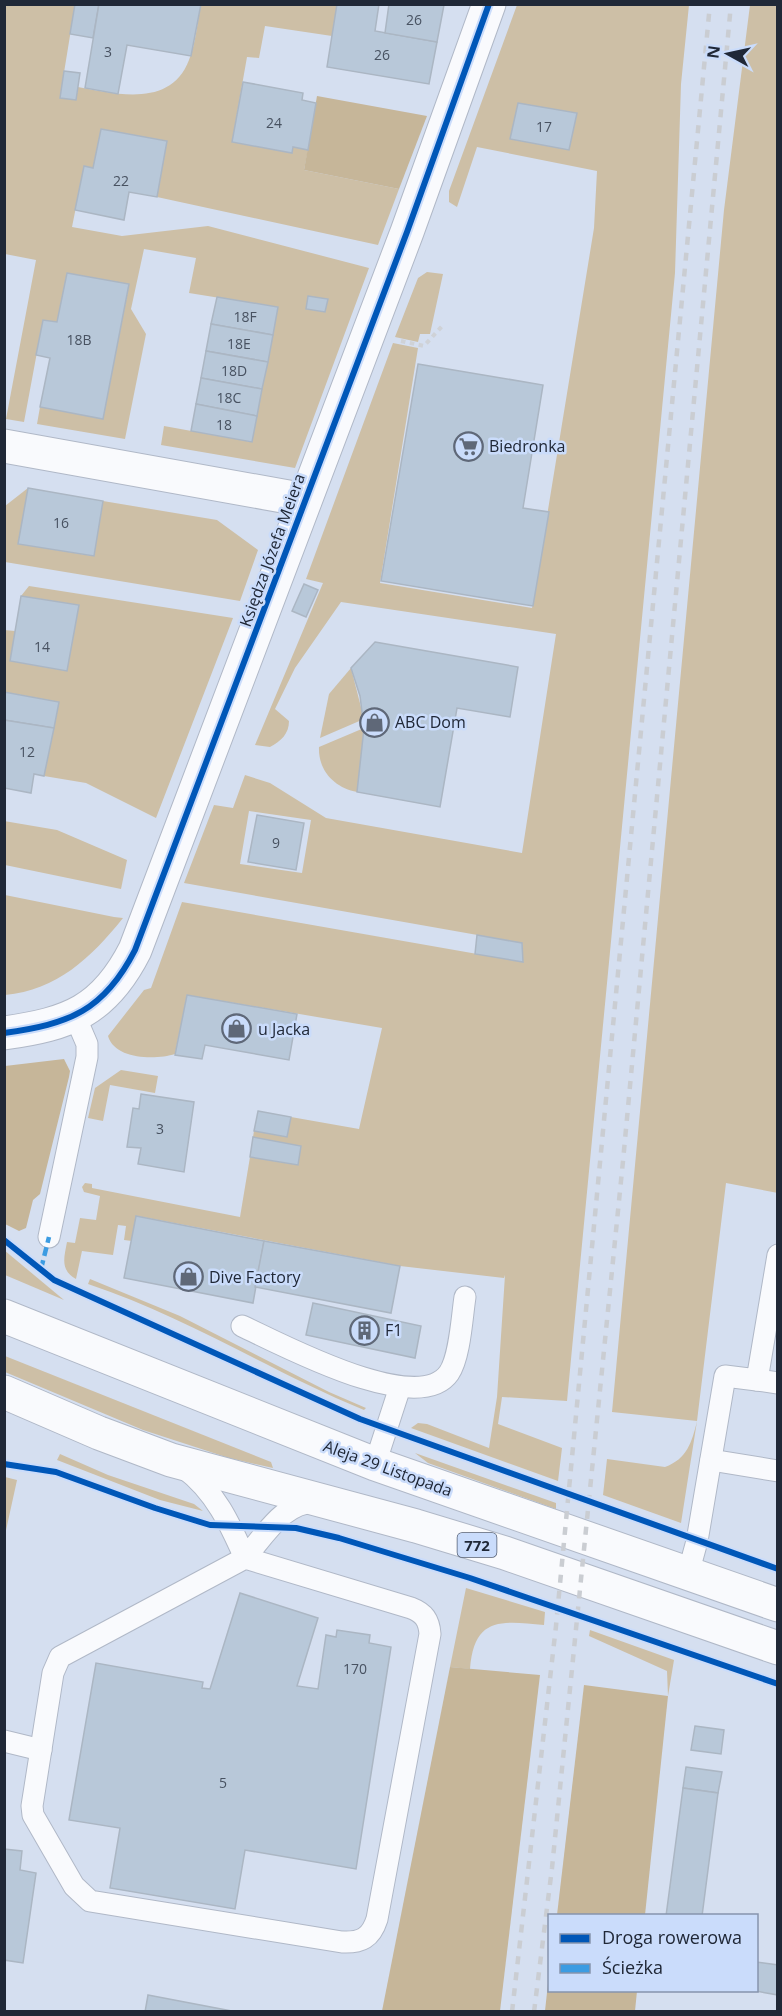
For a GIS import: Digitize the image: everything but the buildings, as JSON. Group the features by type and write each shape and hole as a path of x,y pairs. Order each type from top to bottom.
{"main road":[{"name":"Księdza Józefa Meiera","path":"4,1033 50,1026 75,1016 105,996 126,969 135,950 407,232 489,4"},
{"name":"Księdza Józefa Meiera","path":"4,446 305,500"},
{"name":"Aleja 29 Listopada","path":"4,1316 375,1464 777,1605"},
{"name":"772","path":"4,1392 99,1433 171,1460 416,1526 505,1553 777,1648"}],"lane":[{"path":"49,1237 87,1057 87,1044 75,1016"},
{"path":"688,1574 697,1541 725,1377 767,1381 777,1255"},
{"path":"242,1326 328,1365 412,1389 434,1385 449,1374 453,1365 465,1297"},
{"path":"375,1464 400,1387"},
{"path":"171,1460 191,1474 213,1496 231,1526 245,1558 411,1608 422,1613 428,1622 430,1634 377,1919 370,1935 360,1941 342,1942 90,1901 74,1886 33,1815 53,1673 60,1658 245,1558 286,1511 304,1503 328,1503"},
{"path":"711,1460 777,1471"},
{"path":"4,1742 41,1750"}],"path":[{"path":"397,340 424,346 444,324"}],"shaded area":[{"path":"4,5 75,5 60,97 76,100 78,87 141,94 169,85 181,75 189,60 201,5 337,5 332,36 265,26 259,58 247,57 232,142 292,153 293,147 308,150 304,170 399,189 378,245 157,197 167,141 101,129 93,168 84,167 72,227 122,236 208,226 369,268 295,468 161,445 164,426 252,442 277,307 189,293 196,258 144,249 131,309 146,334 125,439 37,424 40,407 103,418 129,285 67,273 57,322 43,320 24,422 6,419 36,260 5,254"},
{"path":"517,5 689,5 681,84 675,273 567,1401 502,1397 498,1424 562,1448 558,1481 411,1428 418,1423 427,1424 489,1448 497,1397 505,1275 504,1278 400,1266 137,1216 132,1241 124,1240 126,1226 118,1225 113,1255 82,1251 76,1279 67,1272 64,1263 67,1242 75,1243 80,1218 96,1220 100,1196 84,1192 82,1187 85,1183 92,1184 92,1188 240,1217 250,1157 298,1165 253,1137 254,1131 291,1117 359,1129 382,1028 187,995 175,1054 158,1057 137,1056 127,1054 112,1044 108,1036 144,990 151,988 182,902 523,962 522,943 184,883 214,805 233,808 245,775 270,783 326,818 522,853 556,634 341,602 295,668 275,709 289,721 286,733 281,740 270,747 255,745 323,583 306,579 393,343 418,348 380,583 532,608 594,228 597,171 477,147 457,207 449,202 449,191","holes":["249,811 311,820 302,873 240,864"]},
{"path":"750,5 778,5 778,1193 726,1183 697,1421 612,1412 724,210"},
{"path":"317,96 427,116 399,189 304,170"},
{"path":"427,272 443,274 430,334 420,334 418,342 395,337 418,278"},
{"path":"28,488 19,544 93,556 103,501 217,520 258,550 240,601 5,562 5,506"},
{"path":"29,586 233,618 156,818 86,783 44,776 59,702 5,692 4,630 15,631 10,661 67,671 79,605 21,596"},
{"path":"351,668 364,719 320,738 329,694"},
{"path":"364,728 357,792 342,787 329,777 321,764 319,747"},
{"path":"4,821 57,830 127,860 121,889 5,865"},
{"path":"5,895 123,918 111,933 72,970 41,986 5,995"},
{"path":"64,1059 70,1071 69,1077 40,1194 33,1200 26,1228 19,1231 5,1224 5,1066"},
{"path":"121,1070 158,1076 155,1093 110,1085 103,1121 88,1118 95,1088"},
{"path":"4,1250 64,1300 5,1275"},
{"path":"90,1279 180,1316 329,1392 366,1408 364,1410 329,1395 159,1312 88,1284"},
{"path":"5,1356 271,1462 273,1468 229,1458 143,1430 5,1372"},
{"path":"697,1421 681,1523 603,1495 607,1459 665,1467 679,1459 687,1449"},
{"path":"415,1453 556,1503 556,1509 428,1463"},
{"path":"60,1454 108,1475 194,1504 203,1511 160,1500 57,1460"},
{"path":"4,1477 17,1480 5,1535"},
{"path":"466,1588 545,1612 544,1625 503,1623 493,1626 477,1639 470,1669 450,1667"},
{"path":"590,1630 674,1660 668,1696 667,1671 589,1636"},
{"path":"450,1667 540,1675 500,2011 382,2011"},
{"path":"584,1685 668,1696 645,1914 557,1914"},
{"path":"548,1983 548,1992 637,1992 635,2011 545,2011"}],"railway":[{"path":"512,2012 556,1626 710,4"},
{"path":"534,2012 552,1868 623,1161 731,4"}],"marked path":[{"path":"41,1269 49,1237"}],"cycle path":[{"path":"4,1033 48,1025 82,1011 97,1001 111,987 135,950 407,232 489,4"},
{"path":"4,1240 54,1280 360,1419 778,1569"},
{"path":"4,1464 56,1472 155,1508 210,1525 296,1528 339,1538 470,1578 778,1684"}],"place":[{"name":"Biedronka","path":"468,446"},
{"name":"ABC Dom","path":"374,722"},
{"name":"u Jacka","path":"237,1029"},
{"name":"Dive Factory","path":"188,1277"},
{"name":"F1","path":"364,1330"}]}
